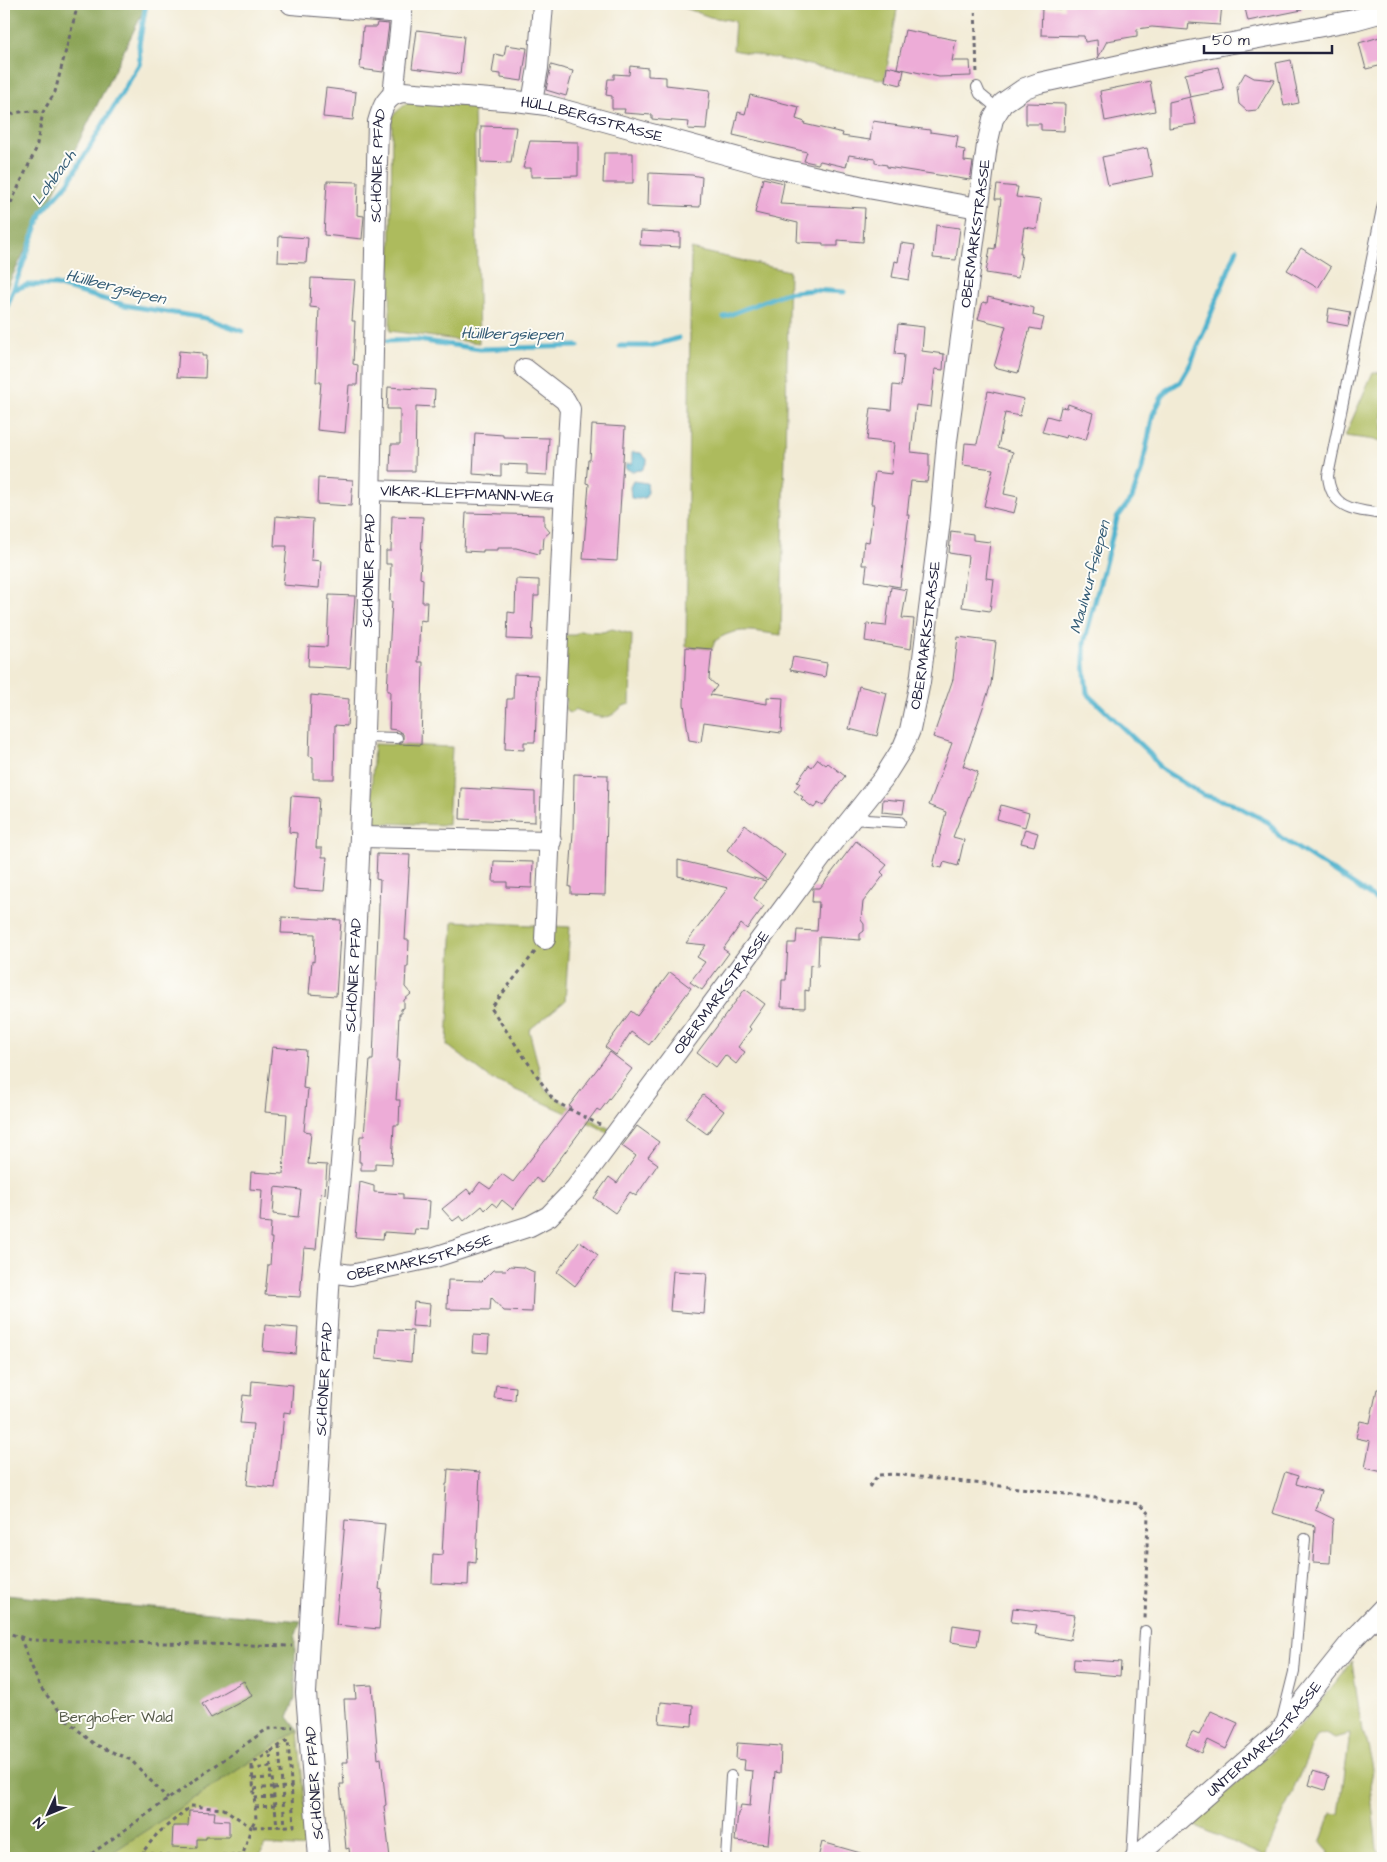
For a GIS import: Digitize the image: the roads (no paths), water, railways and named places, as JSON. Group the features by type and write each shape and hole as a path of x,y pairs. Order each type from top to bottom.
{"street":[{"path":"291,4 402,13 393,95"},
{"path":"532,102 538,68 543,4"},
{"path":"998,109 1003,103 1025,88 1039,83 1147,59 1354,20 1383,12"},
{"name":"HÜLLBERGSTRASSE","path":"393,95 403,92 532,102 568,110 768,166 868,188 978,208"},
{"name":"SCHÖNER PFAD","path":"319,1858 306,1693 330,1272 338,1204 354,973 364,737 371,490 378,122 382,108 393,95"},
{"name":"OBERMARKSTRASSE","path":"330,1272 351,1275 435,1258 530,1226 549,1216 575,1189 894,764 910,730 920,682 940,521 947,441 978,208 987,144 998,109"},
{"name":"VIKAR-KLEFFMANN-WEG","path":"525,369 565,400 570,409 564,497 551,841 545,939"},
{"name":"VIKAR-KLEFFMANN-WEG","path":"371,490 564,497"},
{"path":"360,838 551,841"},
{"name":"UNTERMARKSTRASSE","path":"1134,1858 1278,1733 1354,1638 1383,1608"}],"lane":[{"path":"977,87 980,94 998,109"},
{"path":"1383,204 1328,476 1329,485 1335,499 1344,506 1383,514"},
{"path":"364,737 396,738"},
{"path":"851,819 900,822"},
{"path":"1278,1733 1294,1672 1305,1539"},
{"path":"1134,1858 1145,1630"},
{"path":"726,1858 731,1776"}],"water":[{"path":"632,452 641,453 647,459 642,470 631,471 625,468 626,464 632,464"},
{"path":"633,481 647,483 648,492 645,498 631,498 630,487"}],"waterway":[{"name":"Lohbach","path":"4,344 7,307 42,212 68,183 140,63 139,44 146,4"},
{"name":"Maulwurfsiepen","path":"1237,249 1191,363 1180,382 1168,389 1162,397 1153,414 1142,469 1132,498 1117,518 1084,643 1087,693 1150,754 1160,768 1203,795 1232,803 1268,822 1280,837 1383,904"},
{"name":"Hüllbergsiepen","path":"13,290 27,285 56,285 124,305 205,318 242,331"},
{"name":"Hüllbergsiepen","path":"724,317 785,293 812,290 844,292"},
{"name":"Hüllbergsiepen","path":"620,346 650,346 679,338"},
{"name":"Hüllbergsiepen","path":"387,341 417,340 480,349 578,346"}],"park label":[{"name":"Berghofer Wald","path":"116,1717"}]}
